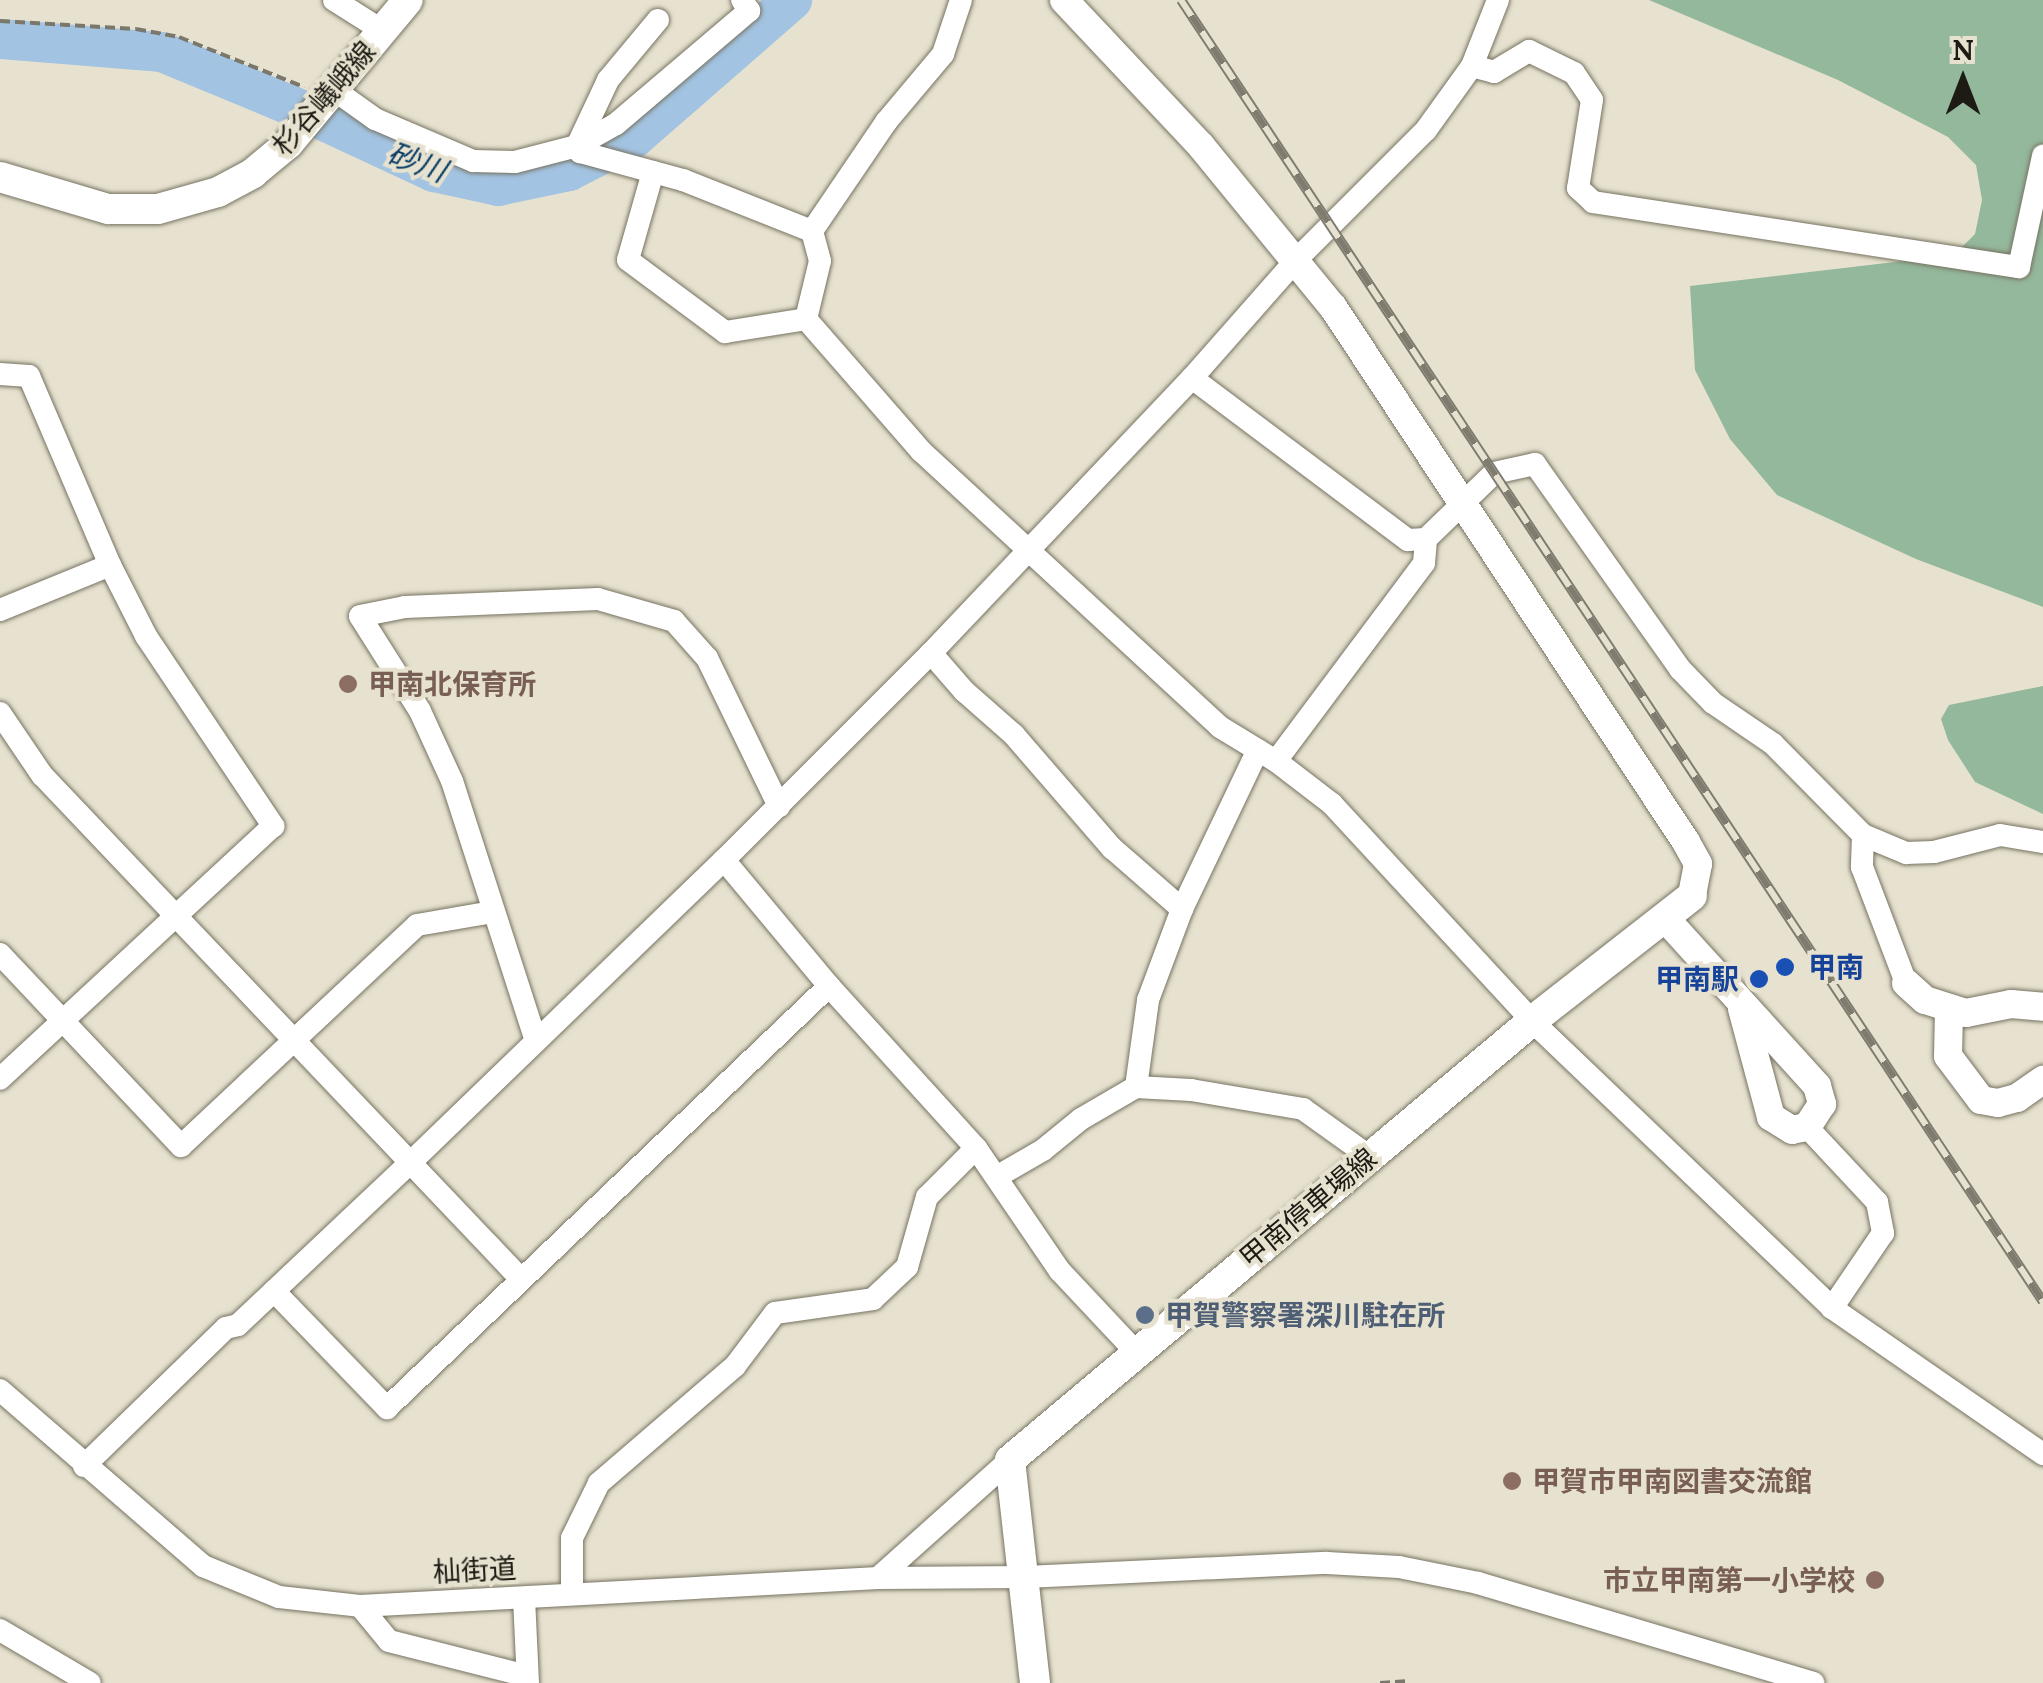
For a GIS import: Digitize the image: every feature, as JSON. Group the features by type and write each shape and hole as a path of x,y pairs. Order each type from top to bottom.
{"main road":[{"name":"杉谷嶬峨線","path":"0,177 108,209 177,206 253,173 322,104 408,0"},
{"name":"甲南停車場線","path":"1010,1460 1532,1021 1692,896"},
{"path":"1010,1460 1036,1683"}],"street":[{"path":"334,0 382,31"},
{"path":"322,104 375,119 474,161 515,162 578,149 616,124 749,11 742,0"},
{"path":"806,319 820,261 812,231 886,122 943,54 961,0"},
{"path":"1064,0 1201,146 1297,258 1686,842 1698,864 1692,896"},
{"path":"84,1466 226,1328 238,1325 409,1164 724,860 931,653 1192,378 1297,258 1426,130 1472,66 1498,0"},
{"path":"578,149 608,80 658,20"},
{"path":"1472,66 1494,72 1529,50 1574,72 1592,100 1578,188 1593,202 2018,267 2043,156"},
{"path":"578,149 653,172 812,231"},
{"path":"653,172 628,260 725,332 806,319"},
{"path":"806,319 921,452 1220,727 1267,755 1332,804 1532,1021 1832,1308 2043,1454"},
{"path":"0,374 29,376 110,565 146,636 273,826 0,1079"},
{"path":"1192,378 1408,540 1426,539"},
{"path":"1136,1088 1148,1000 1182,909 1267,755 1424,562 1426,539 1494,474 1535,464 1680,669 1713,703 1773,744 1863,836 1906,853 1934,852 2000,835 2043,842"},
{"path":"0,610 110,565"},
{"path":"536,1041 452,781 420,711 360,616 405,606 598,599 674,620 708,658 779,806"},
{"path":"931,653 964,691 1014,735 1112,848 1182,909"},
{"path":"0,713 42,775 520,1279"},
{"path":"1863,836 1862,866 1906,983 1925,1000 1966,1013 2011,1004 2043,1007"},
{"path":"724,860 828,986 976,1148 1060,1271 1137,1352"},
{"path":"0,954 181,1146 417,924 492,912"},
{"path":"1664,917 1816,1086 1822,1104 1807,1126 1792,1130 1771,1118 1742,1008"},
{"path":"274,1291 387,1408 828,986"},
{"path":"1949,1010 1948,1056 1981,1100 1998,1103 2017,1098 2043,1080"},
{"path":"1756,1069 1763,1058 1775,1051 1786,1053"},
{"path":"998,1176 1043,1150 1080,1118 1136,1088 1191,1090 1304,1109 1370,1157"},
{"path":"1807,1126 1877,1202 1883,1232 1832,1308"},
{"path":"572,1594 572,1538 599,1483 735,1366 775,1312 873,1299 908,1268 927,1197 976,1148"},
{"name":"杣街道","path":"0,1390 202,1566 279,1597 360,1606 878,1578 1026,1577 1327,1563 1399,1568 1496,1588 1813,1683"},
{"path":"878,1578 1010,1460"},
{"path":"360,1606 389,1641 528,1680 524,1598"},
{"path":"0,1630 90,1683"}],"path":[{"path":"0,21 136,28 179,37 322,104"},
{"path":"1380,1683 1410,1681"}],"green space":[{"path":"1649,0 2043,0 2043,607 1916,559 1777,495 1730,439 1695,370 1690,286 1954,255 1975,234 1982,200 1976,165 1948,137 1838,80"},
{"path":"2043,686 2043,814 1975,782 1948,740 1941,719 1949,705"}],"waterway":[{"name":"砂川","path":"0,39 162,52 290,105 434,172 498,186 569,171 634,138 792,0"}],"railway":[{"path":"1181,0 2043,1302"}],"place":[{"name":"甲南北保育所","path":"348,684"},
{"name":"甲南","path":"1785,967"},
{"name":"甲南駅","path":"1759,979"},
{"name":"甲賀警察署深川駐在所","path":"1145,1315"},
{"name":"甲賀市甲南図書交流館","path":"1512,1481"},
{"name":"市立甲南第一小学校","path":"1875,1580"}]}
